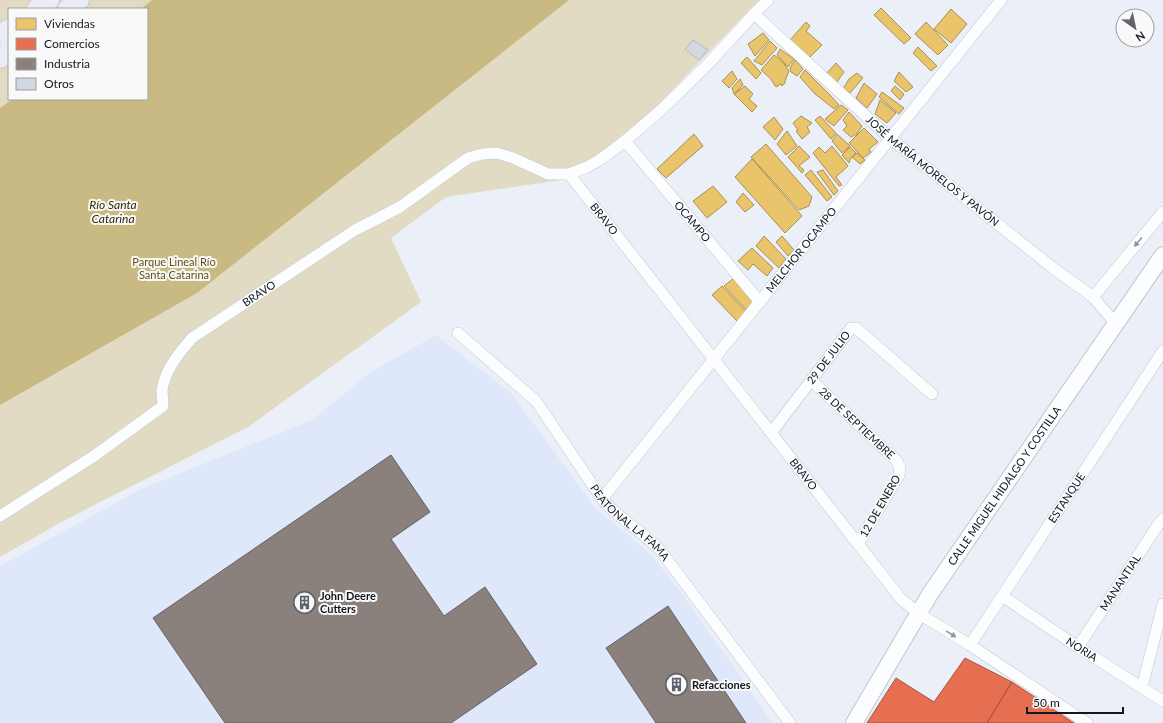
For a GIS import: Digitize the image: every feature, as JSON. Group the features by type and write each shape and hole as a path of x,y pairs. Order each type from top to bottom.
{"highway":[{"path":"39,8 49,0"},
{"path":"69,8 79,0"}],"street":[{"name":"BRAVO","path":"0,516 94,456 163,406 162,390 169,370 173,361 192,338 355,230 400,207 468,158 482,154 497,153 513,158 548,174 569,174 587,168 601,159 660,111 708,64 768,0"},
{"name":"MELCHOR OCAMPO","path":"602,499 1001,0"},
{"name":"JOSÉ MARÍA MORELOS Y PAVÓN","path":"754,14 890,139 1053,268 1093,297 1116,324"},
{"name":"OCAMPO","path":"624,141 760,302"},
{"name":"BRAVO","path":"569,174 901,599 918,613 970,645 1087,723"},
{"path":"1093,297 1163,212"},
{"name":"CALLE MIGUEL HIDALGO Y COSTILLA","path":"854,723 918,613 1163,255"},
{"name":"29 DE JULIO","path":"771,433 812,380 849,328 853,327 932,394"},
{"name":"PEATONAL LA FAMA","path":"458,333 536,401 602,499 614,512 652,541 660,550 790,723"},
{"name":"ESTANQUE","path":"970,645 1163,351"},
{"name":"28 DE SEPTIEMBRE","path":"812,380 897,461 900,468"},
{"name":"12 DE ENERO","path":"858,544 899,475 900,468"},
{"name":"MANANTIAL","path":"1078,647 1163,519"},
{"name":"NORIA","path":"1002,596 1078,647 1163,701"},
{"path":"1142,687 1163,604"}],"shaded area":[{"path":"436,335 510,392 598,511 627,533 653,557 685,598 773,723 0,723 0,566 141,489 312,420 374,370"}],"green space":[{"name":"Parque Lineal Río Santa Catarina","path":"0,0 759,0 651,112 568,179 446,197 391,238 421,302 248,427 63,521 0,557"}],"water":[{"name":"Río Santa Catarina","path":"152,0 569,0 197,293 0,405 0,108 12,100 148,100 148,8 142,8"}],"building: Viviendas":[{"path":"881,8 911,38 904,44 874,15"},
{"path":"951,9 967,24 951,43 934,29"},
{"path":"806,22 810,26 806,31 822,45 809,58 790,40"},
{"path":"926,22 948,45 938,55 915,34"},
{"path":"763,33 769,40 755,56 748,44"},
{"path":"770,41 777,48 762,65 754,61"},
{"path":"918,47 937,66 931,71 913,53"},
{"path":"780,49 794,59 788,67 777,55"},
{"path":"774,55 782,61 789,71 785,83 782,86 781,84 776,87 770,78 761,70"},
{"path":"747,57 761,73 756,79 741,63"},
{"path":"795,60 803,69 797,76 791,72 790,68"},
{"path":"836,63 844,72 837,82 826,74"},
{"path":"805,70 839,105 834,109 814,93 800,77"},
{"path":"732,71 737,79 729,88 722,81"},
{"path":"899,72 913,87 906,92 894,81"},
{"path":"857,73 863,78 850,93 843,89 849,79"},
{"path":"740,79 743,85 734,94 732,88"},
{"path":"864,83 877,94 867,108 856,98"},
{"path":"745,86 753,94 749,99 757,106 752,112 734,94"},
{"path":"895,86 904,94 900,100 891,91"},
{"path":"882,92 904,108 899,114 879,97"},
{"path":"880,100 896,113 887,123 875,114"},
{"path":"841,105 848,110 834,126 825,119"},
{"path":"849,112 862,126 857,134 851,137 843,130 847,126 843,120"},
{"path":"801,116 812,123 807,127 810,132 802,139 796,131 798,130 793,123"},
{"path":"820,116 836,133 831,139 815,120"},
{"path":"774,117 783,129 775,140 763,127"},
{"path":"864,128 878,142 869,149 871,152 863,158 849,143"},
{"path":"787,131 797,146 786,155 777,144"},
{"path":"694,134 703,146 666,178 657,169"},
{"path":"837,134 850,146 842,153 832,141"},
{"path":"766,144 812,197 809,206 799,210 751,157"},
{"path":"799,146 810,157 799,166 804,170 802,173 788,157"},
{"path":"832,146 848,166 836,177 842,185 839,186 813,153 819,147 825,153"},
{"path":"850,147 856,153 851,158 849,163 842,155"},
{"path":"857,153 865,160 860,164 852,157"},
{"path":"752,159 802,216 785,233 735,177"},
{"path":"811,170 832,197 827,201 805,175"},
{"path":"823,170 838,191 834,195 817,172"},
{"path":"713,186 727,202 707,218 693,201"},
{"path":"743,193 754,205 745,212 736,202"},
{"path":"764,236 786,259 779,268 756,246"},
{"path":"782,236 794,250 788,256 776,242"},
{"path":"752,248 773,268 767,276 753,264 748,270 738,261"},
{"path":"734,278 755,300 746,310 724,286"},
{"path":"722,286 746,312 738,322 712,295"}],"building: Comercios":[{"path":"965,658 1012,682 987,723 867,723 896,678 934,702"},
{"path":"1012,682 1074,723 987,723"}],"building: Industria":[{"name":"John Deere Cutters","path":"391,455 430,512 391,539 444,616 485,587 537,664 451,723 225,723 153,618"},
{"name":"Refacciones","path":"668,606 746,723 656,723 606,648"}],"building: Otros":[{"path":"693,40 708,50 699,60 685,49"}],"place":[{"name":"John Deere Cutters","path":"305,602"},
{"name":"Refacciones","path":"676,685"}]}
